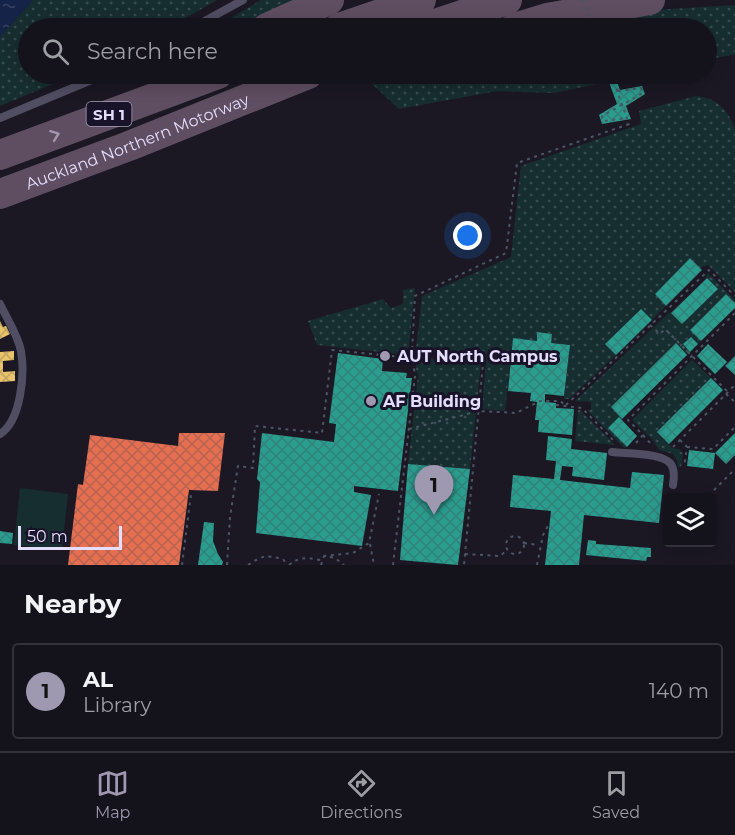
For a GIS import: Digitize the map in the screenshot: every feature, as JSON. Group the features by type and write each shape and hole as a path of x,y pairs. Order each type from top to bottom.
{"highway":[{"path":"289,18 329,0"},
{"path":"368,18 421,0"},
{"path":"453,18 507,0"},
{"path":"547,18 650,0"},
{"path":"100,118 160,84"},
{"name":"Auckland Northern Motorway","path":"0,155 191,84"},
{"name":"Auckland Northern Motorway","path":"0,194 129,146 283,84"}],"lane":[{"path":"210,18 243,0"},
{"path":"0,118 82,84"},
{"path":"0,304 21,351 22,378 14,414 9,426 0,434"},
{"path":"612,452 663,457 668,460 675,473 673,485"}],"path":[{"path":"583,0 590,18"},
{"path":"393,565 415,376 412,352 415,296 506,253 517,163 629,124 615,84"},
{"path":"618,91 641,88 643,93 602,116 603,121 627,118"},
{"path":"565,406 709,270 735,297"},
{"path":"556,405 582,408 626,454 643,435 628,420 735,313"},
{"path":"650,325 660,334 665,329 735,402"},
{"path":"227,565 230,518 238,466 253,468 255,426 322,433 332,350 412,358"},
{"path":"412,352 483,363 464,565"},
{"path":"673,447 735,385"},
{"path":"409,429 479,411 516,413 547,400 561,401 565,406"},
{"path":"680,440 687,447 713,449 735,427"},
{"path":"683,476 687,447"},
{"path":"714,490 735,469"},
{"path":"182,565 191,494"},
{"path":"374,565 369,543 379,494"},
{"path":"537,565 540,545 550,522"},
{"path":"513,535 519,536 524,543 523,549 518,554 512,554 507,550 506,540 513,535"},
{"path":"248,565 262,556 283,559 288,565 297,559 307,557 319,560 324,556 353,553 369,543"},
{"path":"524,543 540,545"},
{"path":"465,554 500,556 507,550"},
{"path":"321,565 324,556"},
{"path":"324,556 335,558 344,565"}],"green space":[{"path":"33,0 217,0 186,18 18,18 18,84 53,84 0,106 0,37"},
{"path":"261,0 308,0 267,18 231,18"},
{"path":"735,5 735,54 717,58 717,18 614,18 655,10"},
{"path":"372,84 597,84 554,93 497,91 399,109"},
{"path":"696,96 710,99 721,106 735,129 735,292 708,265 700,268 690,258 655,294 666,306 652,320 640,309 605,344 616,355 569,399 564,399 570,345 551,343 551,334 538,332 537,341 513,338 505,411 482,409 486,359 416,350 422,296 511,257 521,166 641,124 639,111"},
{"path":"708,273 735,300 735,303 726,294 690,329 701,341 698,344 690,337 683,344 690,352 687,355 676,344 622,420 619,417 608,428 627,447 624,448 587,410 591,410 591,402 575,401 670,312 682,324 718,289 705,276"},
{"path":"415,288 408,355 317,345 308,321 383,299 391,308 403,304 403,290"},
{"path":"417,357 481,364 470,469 408,464 418,375"},
{"path":"692,360 711,378 658,432 672,448 679,449 683,454 681,467 678,467 673,454 659,450 652,439 632,420"},
{"path":"578,410 580,410 615,445 575,441"},
{"path":"20,488 68,494 62,550 14,545"}],"water":[{"path":"0,0 33,0 0,37"}],"building: Homes":[{"path":"0,321 10,334 0,339"},
{"path":"14,351 14,360 3,361 3,372 15,371 15,381 0,382 0,352"}],"building: Shops":[{"path":"179,433 225,433 218,491 189,490 179,565 68,565 78,484 83,485 90,435 178,446"}],"building: Schools":[{"path":"610,84 618,84 620,90 642,86 645,94 626,106 631,119 602,124 599,115 617,104"},
{"path":"690,258 702,270 666,306 655,294"},
{"path":"707,278 718,289 682,324 671,313"},
{"path":"726,294 735,303 735,308 701,341 690,330"},
{"path":"641,309 652,320 616,355 605,344"},
{"path":"537,332 552,334 551,343 570,345 564,396 545,394 545,402 556,403 556,408 574,409 572,435 538,432 539,420 535,420 537,402 530,401 531,393 508,391 513,338 537,341"},
{"path":"691,337 698,344 690,352 683,344"},
{"path":"676,343 687,355 622,419 611,407"},
{"path":"708,344 727,362 715,374 697,356"},
{"name":"AF Building","path":"338,353 383,359 382,371 407,373 406,378 412,378 398,491 354,486 354,492 371,495 362,546 256,533 260,482 257,479 262,433 334,442 336,424 329,423"},
{"path":"735,356 735,375 725,366"},
{"path":"711,378 723,390 669,444 657,432"},
{"path":"619,417 637,436 627,447 608,428"},
{"path":"735,433 735,455 726,464 715,453"},
{"path":"548,436 572,439 571,449 607,453 604,480 572,476 573,467 562,466 560,480 630,488 632,472 664,475 659,523 584,515 579,565 545,565 551,511 510,507 513,475 554,479 556,461 546,460"},
{"path":"689,450 715,453 713,469 687,466"},
{"path":"408,464 470,469 458,565 400,560"},
{"path":"204,522 214,523 213,541 223,562 222,565 198,565"},
{"path":"0,531 13,533 12,544 0,543"},
{"path":"588,540 596,541 596,544 651,548 651,557 647,557 646,561 586,555"}],"place":[{"name":"AUT North Campus","path":"385,356"},
{"name":"AF Building","path":"371,401"},
{"name":"AL","path":"434,515"}]}
